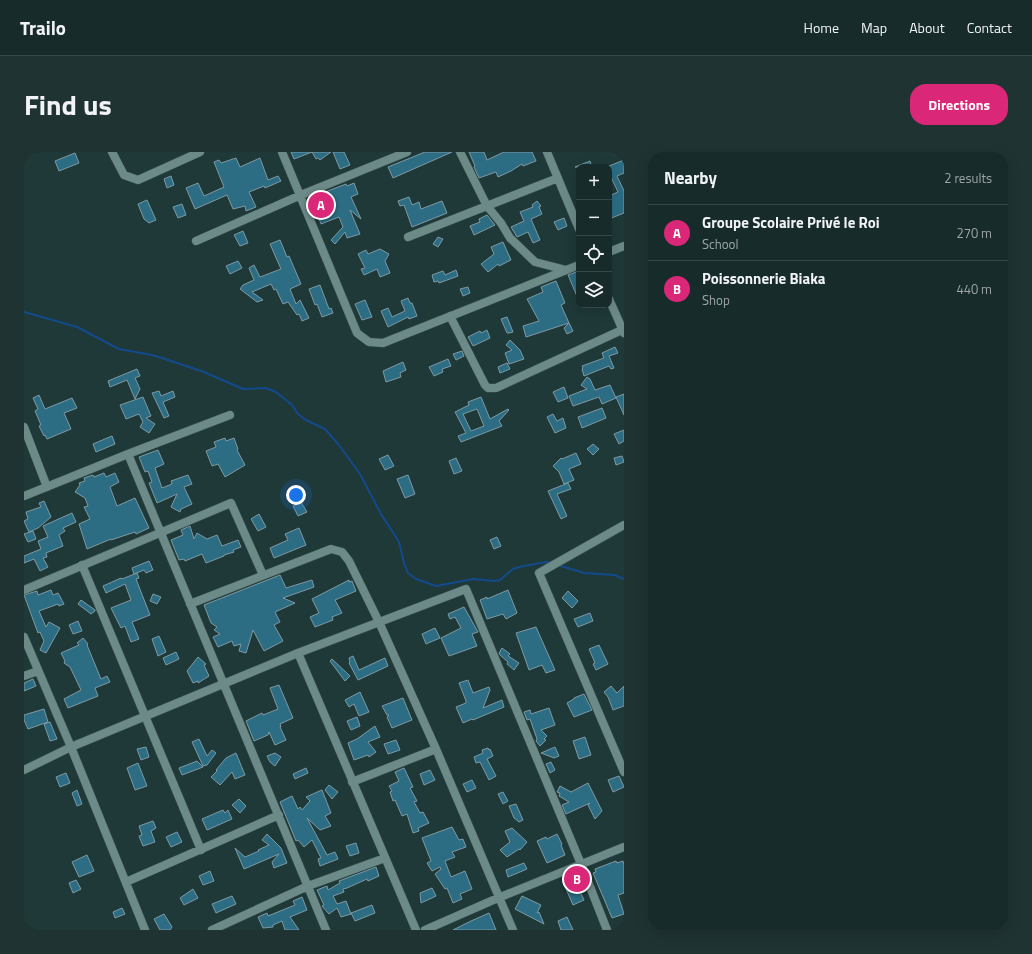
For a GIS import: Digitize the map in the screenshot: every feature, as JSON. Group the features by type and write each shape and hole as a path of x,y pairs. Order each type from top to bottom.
{"street":[{"path":"112,152 124,175 138,180 198,152"},
{"path":"282,152 357,333 369,342 383,343 576,266"},
{"path":"196,241 301,195 407,152"},
{"path":"460,152 487,206 501,223 510,238 535,262 566,270"},
{"path":"547,152 576,222"},
{"path":"408,238 558,178"},
{"path":"612,251 624,246"},
{"path":"450,316 485,385 488,388 496,388 623,330 612,306"},
{"path":"24,496 230,415"},
{"path":"24,427 47,487"},
{"path":"128,454 326,930"},
{"path":"24,590 231,503 264,575"},
{"path":"624,525 539,573 624,772"},
{"path":"190,604 331,549 342,552 350,561 379,622 436,749 498,898 513,930"},
{"path":"82,565 201,850"},
{"path":"24,770 145,716 298,653 466,589 607,930"},
{"path":"24,637 145,930"},
{"path":"298,653 416,930"},
{"path":"24,676 38,671"},
{"path":"352,782 436,749"},
{"path":"126,882 279,815"},
{"path":"425,930 498,898 624,847"},
{"path":"212,930 308,886 385,858"}],"building":[{"path":"291,152 312,152 294,159"},
{"path":"312,152 331,152 320,160 318,158 316,159"},
{"path":"333,152 344,152 350,165 340,169"},
{"path":"425,152 452,152 393,178 388,167"},
{"path":"469,152 484,152 487,160 504,152 532,152 536,161 523,166 522,164 498,177 496,172 479,178"},
{"path":"75,153 79,163 59,171 55,161"},
{"path":"236,158 240,167 260,158 268,180 278,176 281,181 265,188 264,186 249,192 256,207 246,211 245,206 233,209 227,195 195,209 186,188 198,183 204,196 224,187 214,162 219,160 221,163"},
{"path":"624,160 624,173 617,176 624,191 624,213 612,218 612,195 618,192 612,179 612,165"},
{"path":"590,161 591,164 582,164"},
{"path":"171,176 174,185 167,188 164,179"},
{"path":"354,183 358,194 351,197 361,219 350,210 360,234 347,238 345,232 335,244 331,240 343,227 339,217 321,224 313,203 328,198 325,192 346,184 347,186"},
{"path":"409,197 412,205 419,202 421,209 442,201 447,213 412,227 404,205 400,206 398,201"},
{"path":"147,200 156,220 149,223 144,219 138,204"},
{"path":"537,201 541,206 539,207 542,214 531,219 540,240 533,243 528,232 517,237 511,227 524,221 520,212 533,207 532,205"},
{"path":"182,204 186,215 178,218 173,207"},
{"path":"487,215 495,225 474,235 470,226 480,222 479,219"},
{"path":"564,218 567,226 558,230 554,222"},
{"path":"243,231 248,243 240,246 234,235"},
{"path":"438,237 443,239 438,247 433,244"},
{"path":"280,240 287,257 289,256 301,284 290,289 296,304 300,300 309,318 302,321 299,314 297,315 288,302 283,304 276,289 274,290 271,284 252,292 263,300 257,302 240,289 243,285 254,280 249,268 254,265 260,277 281,269 270,244"},
{"path":"503,242 511,260 499,266 498,264 488,272 481,264 494,254 491,247"},
{"path":"380,249 389,254 385,261 390,273 380,277 377,269 364,275 361,269 365,268 358,254 366,250 368,254"},
{"path":"238,261 242,268 230,274 226,266"},
{"path":"456,270 458,276 439,283 438,281 434,282 432,275 443,271 445,275"},
{"path":"576,272 576,294 568,275"},
{"path":"556,281 565,303 561,305 569,323 526,337 523,326 539,321 527,299 543,292 541,287"},
{"path":"320,285 329,309 331,308 333,313 322,317 317,304 315,305 309,289"},
{"path":"468,287 470,293 463,296 460,289"},
{"path":"408,298 410,303 412,303 417,316 409,319 408,317 388,327 381,311 388,308 392,317 405,311 401,301"},
{"path":"365,300 372,317 362,320 355,304"},
{"path":"507,317 513,332 507,333 501,319"},
{"path":"569,323 573,331 567,334 564,328"},
{"path":"487,330 490,338 473,346 468,337 480,331 481,333"},
{"path":"510,340 520,350 524,359 509,364 505,353 512,350 506,345"},
{"path":"615,347 618,353 609,356 614,368 611,369 609,366 584,376 582,366 604,358 602,353"},
{"path":"462,351 464,356 456,360 453,354"},
{"path":"448,359 451,366 442,369 443,372 434,376 429,367"},
{"path":"403,362 406,370 400,373 401,377 386,382 383,371"},
{"path":"507,363 510,369 500,373 498,367"},
{"path":"137,369 140,376 135,378 140,389 135,399 127,380 110,387 108,381"},
{"path":"587,377 590,379 595,390 610,385 616,398 602,404 599,397 573,406 569,396 587,389 581,385"},
{"path":"564,387 568,398 558,402 553,392"},
{"path":"159,391 161,396 173,391 175,397 163,402 169,416 164,418 152,393"},
{"path":"624,394 624,415 616,397"},
{"path":"39,395 45,409 72,398 77,408 64,413 71,429 47,439 45,435 44,436 39,426 41,425 35,411 38,409 33,398"},
{"path":"143,397 151,416 146,418 155,424 149,433 140,427 143,422 139,414 126,419 120,405"},
{"path":"481,397 490,419 508,409 509,410 499,421 502,426 461,442 458,436 466,433 455,412 469,405 468,402","holes":["477,409 484,426 471,431 463,414"]},
{"path":"602,408 606,418 582,428 578,417"},
{"path":"553,414 557,421 563,418 566,428 555,433 547,417"},
{"path":"624,430 624,441 619,444 614,434"},
{"path":"112,436 115,444 96,452 93,444"},
{"path":"225,438 226,441 234,438 238,449 237,450 245,465 225,477 218,464 212,466 206,451 216,447 214,442"},
{"path":"593,444 599,449 593,455 587,449"},
{"path":"158,450 164,464 155,468 162,488 172,484 171,481 188,475 192,484 184,487 192,504 181,509 180,512 171,507 177,494 157,503 149,483 152,482 148,471 145,472 139,457"},
{"path":"576,453 581,464 569,469 574,480 564,484 559,472 553,466 561,458 562,459"},
{"path":"388,455 394,466 385,470 379,459"},
{"path":"622,456 624,462 616,465 614,458"},
{"path":"456,458 462,471 454,474 449,461"},
{"path":"104,473 106,477 115,473 119,482 110,487 117,506 135,498 149,528 136,534 135,532 111,539 87,549 79,524 90,519 84,507 88,506 85,498 75,492 80,485 79,483 85,481 84,478 93,475 94,477"},
{"path":"408,475 415,494 405,498 397,479"},
{"path":"568,483 571,489 557,494 567,516 561,519 548,491"},
{"path":"44,501 51,517 38,528 29,532 24,521 28,519 26,512 41,507 39,503"},
{"path":"301,502 307,512 298,516 293,506"},
{"path":"72,513 76,522 63,528 65,531 59,535 63,546 46,553 47,557 43,558 48,567 40,571 34,559 24,563 24,556 41,549 38,541 48,537 43,526"},
{"path":"259,514 266,527 258,531 251,519"},
{"path":"190,526 194,539 197,533 207,539 217,535 222,546 238,540 241,547 233,550 234,552 206,563 202,554 185,561 184,559 179,560 171,540 183,535 181,530"},
{"path":"299,528 306,545 274,558 270,548 288,540 285,534"},
{"path":"33,531 36,539 28,542 24,534"},
{"path":"497,537 501,546 494,549 490,540"},
{"path":"149,561 153,570 146,573 144,570 134,574 132,568"},
{"path":"137,573 139,578 136,579 150,615 132,622 139,639 131,642 125,626 121,628 111,608 131,600 125,584 106,593 103,586"},
{"path":"280,575 286,588 312,580 314,587 283,598 295,603 275,612 280,622 274,625 283,641 264,651 253,630 246,653 239,651 241,644 234,646 232,641 218,647 213,637 220,634 214,630 217,627 211,623 204,605"},
{"path":"349,580 349,582 352,581 356,591 335,600 342,613 332,617 333,620 315,627 310,617 319,613 312,599"},
{"path":"51,590 53,595 58,593 64,604 59,606 58,604 39,611 46,627 49,622 60,628 46,653 40,650 44,641 40,632 38,633 24,595 37,591 38,595"},
{"path":"508,590 517,613 506,619 503,614 487,619 480,600 487,597 487,599"},
{"path":"568,591 578,601 572,608 562,598"},
{"path":"153,594 161,597 157,604 150,601"},
{"path":"81,600 95,611 91,614 78,604"},
{"path":"464,607 478,632 472,634 477,646 449,656 441,638 461,628 455,617 450,619 448,614"},
{"path":"590,613 593,621 578,627 574,619"},
{"path":"78,621 82,631 73,634 69,625"},
{"path":"536,627 555,670 546,673 542,665 529,670 516,633"},
{"path":"435,628 440,638 426,644 422,634"},
{"path":"159,636 166,652 158,656 152,639"},
{"path":"83,638 88,644 87,645 101,679 107,676 110,682 95,688 98,696 68,708 64,699 81,690 70,667 64,663 65,661 61,653 79,645 77,643"},
{"path":"599,645 608,664 596,670 593,664 595,663 589,649"},
{"path":"502,648 510,654 508,656 519,663 514,670 500,655 499,653"},
{"path":"176,652 179,659 166,665 163,658"},
{"path":"353,656 359,670 385,658 388,666 358,680 349,663 349,658"},
{"path":"198,657 206,664 204,665 209,676 198,683 198,681 193,683 187,671"},
{"path":"332,659 350,676 345,681 330,661"},
{"path":"33,679 36,686 24,691 24,683"},
{"path":"468,680 473,693 489,687 490,690 483,708 502,700 504,707 463,723 456,707 466,703 459,683"},
{"path":"279,685 293,718 280,724 286,740 275,745 269,732 268,735 254,741 246,721 262,713 263,715 278,709 270,688"},
{"path":"611,686 617,693 624,686 624,706 613,710 608,697 604,692"},
{"path":"360,692 369,712 359,716 354,704 349,707 345,700"},
{"path":"584,694 592,710 574,717 567,703"},
{"path":"403,698 412,720 392,728 387,717 389,715 387,715 382,706"},
{"path":"549,708 555,725 541,730 547,736 544,739 546,740 540,746 536,741 537,739 530,719 527,720 524,712 530,710 531,714"},
{"path":"44,709 48,722 28,729 24,720 24,715"},
{"path":"357,717 360,726 351,730 347,721"},
{"path":"50,722 57,739 50,741 44,724"},
{"path":"375,726 380,737 368,742 376,752 369,757 368,755 354,760 348,743 357,739"},
{"path":"585,737 591,755 579,759 573,741"},
{"path":"199,739 207,756 212,750 216,753 207,765 203,766 192,742"},
{"path":"396,740 400,750 388,754 384,744"},
{"path":"146,747 149,757 141,760 137,749"},
{"path":"555,747 559,756 554,758 541,753"},
{"path":"488,748 493,756 487,759 496,776 489,780 480,762 476,763 474,757 483,753 482,750"},
{"path":"236,753 245,775 235,779 232,772 220,785 211,777 226,758"},
{"path":"275,753 281,757 275,766 270,762 267,756"},
{"path":"197,761 203,767 182,775 179,768"},
{"path":"551,762 555,770 550,773 546,764"},
{"path":"138,763 147,786 135,790 127,768"},
{"path":"306,768 308,773 295,779 293,774"},
{"path":"404,768 413,787 410,788 417,801 414,802 420,813 423,812 429,823 418,828 419,831 413,833 407,814 402,816 395,800 393,801 390,792 392,791 389,786 399,781 395,772"},
{"path":"430,770 435,780 424,785 420,774"},
{"path":"66,773 70,783 60,787 56,777"},
{"path":"619,776 624,787 613,792 608,780"},
{"path":"472,780 476,788 467,792 463,784"},
{"path":"588,783 602,811 595,819 588,805 590,803 566,814 562,805 569,802 559,796 560,793 557,792 560,786 571,792"},
{"path":"329,785 338,792 332,799 325,790"},
{"path":"77,790 82,804 77,806 72,793"},
{"path":"322,790 331,813 325,816 331,826 320,830 307,818 327,855 335,852 338,859 320,866 318,859 321,858 312,840 304,847 298,840 296,841 280,802 292,796 298,809 300,807 302,810 310,801 306,797"},
{"path":"503,792 508,801 503,804 498,794"},
{"path":"239,799 246,806 240,813 232,805"},
{"path":"516,804 523,820 519,822 514,818 509,806"},
{"path":"223,810 225,813 228,810 232,819 207,830 202,819"},
{"path":"153,821 156,828 151,831 155,842 143,846 139,836 142,835 139,826"},
{"path":"452,827 459,840 463,839 466,847 452,852 455,857 445,861 451,877 465,871 472,889 460,894 462,899 453,903 447,888 445,889 435,874 441,869 440,867 432,871 427,863 431,861 422,838"},
{"path":"512,828 527,842 520,850 519,849 507,857 500,850 510,842 505,831"},
{"path":"177,832 182,842 171,847 166,837"},
{"path":"267,834 281,848 287,863 274,868 272,862 279,854 244,869 235,848 245,857 259,851 258,850 269,845 262,840"},
{"path":"557,834 565,855 547,863 537,841 546,837 547,839"},
{"path":"356,843 359,853 350,856 346,846"},
{"path":"87,855 94,871 79,877 72,862"},
{"path":"616,861 617,863 623,861 624,865 624,893 618,895 624,914 612,918 593,873 596,872 595,869"},
{"path":"524,863 527,869 508,877 506,870"},
{"path":"376,867 379,876 368,881 367,879 343,889 344,892 333,896 337,904 346,901 351,914 341,917 337,908 329,914 322,906 324,905 317,890 327,886 328,890 340,883 339,881"},
{"path":"210,871 214,881 203,885 199,876"},
{"path":"578,875 580,881 576,883 584,900 573,905 563,882"},
{"path":"76,880 81,889 73,893 69,883"},
{"path":"432,888 436,896 421,903 420,893"},
{"path":"193,889 198,898 184,905 180,898"},
{"path":"232,896 236,904 216,913 212,904"},
{"path":"522,896 541,905 537,913 539,912 544,924 515,909"},
{"path":"302,897 307,910 290,917 299,930 285,930 282,921 273,925 273,927 263,928 258,917 267,913 268,916 295,905 293,901"},
{"path":"372,905 375,913 355,921 351,913"},
{"path":"122,908 125,914 115,918 113,912"},
{"path":"489,913 496,930 453,930 471,921"},
{"path":"164,914 172,927 170,930 160,930 154,919"},
{"path":"567,917 573,930 561,930 558,921"}],"waterway":[{"path":"24,312 77,327 119,349 162,358 204,372 243,389 266,388 276,392 292,405 298,414 306,420 325,429 339,445 360,474 381,514 399,542 408,573 416,579 436,586 473,579 494,581 500,580 513,569 519,567 546,562 551,563"},
{"path":"558,565 584,573 615,575 624,579"}],"place":[{"name":"Groupe Scolaire Privé le Roi","path":"321,205"},
{"name":"Poissonnerie Biaka","path":"577,879"}]}
